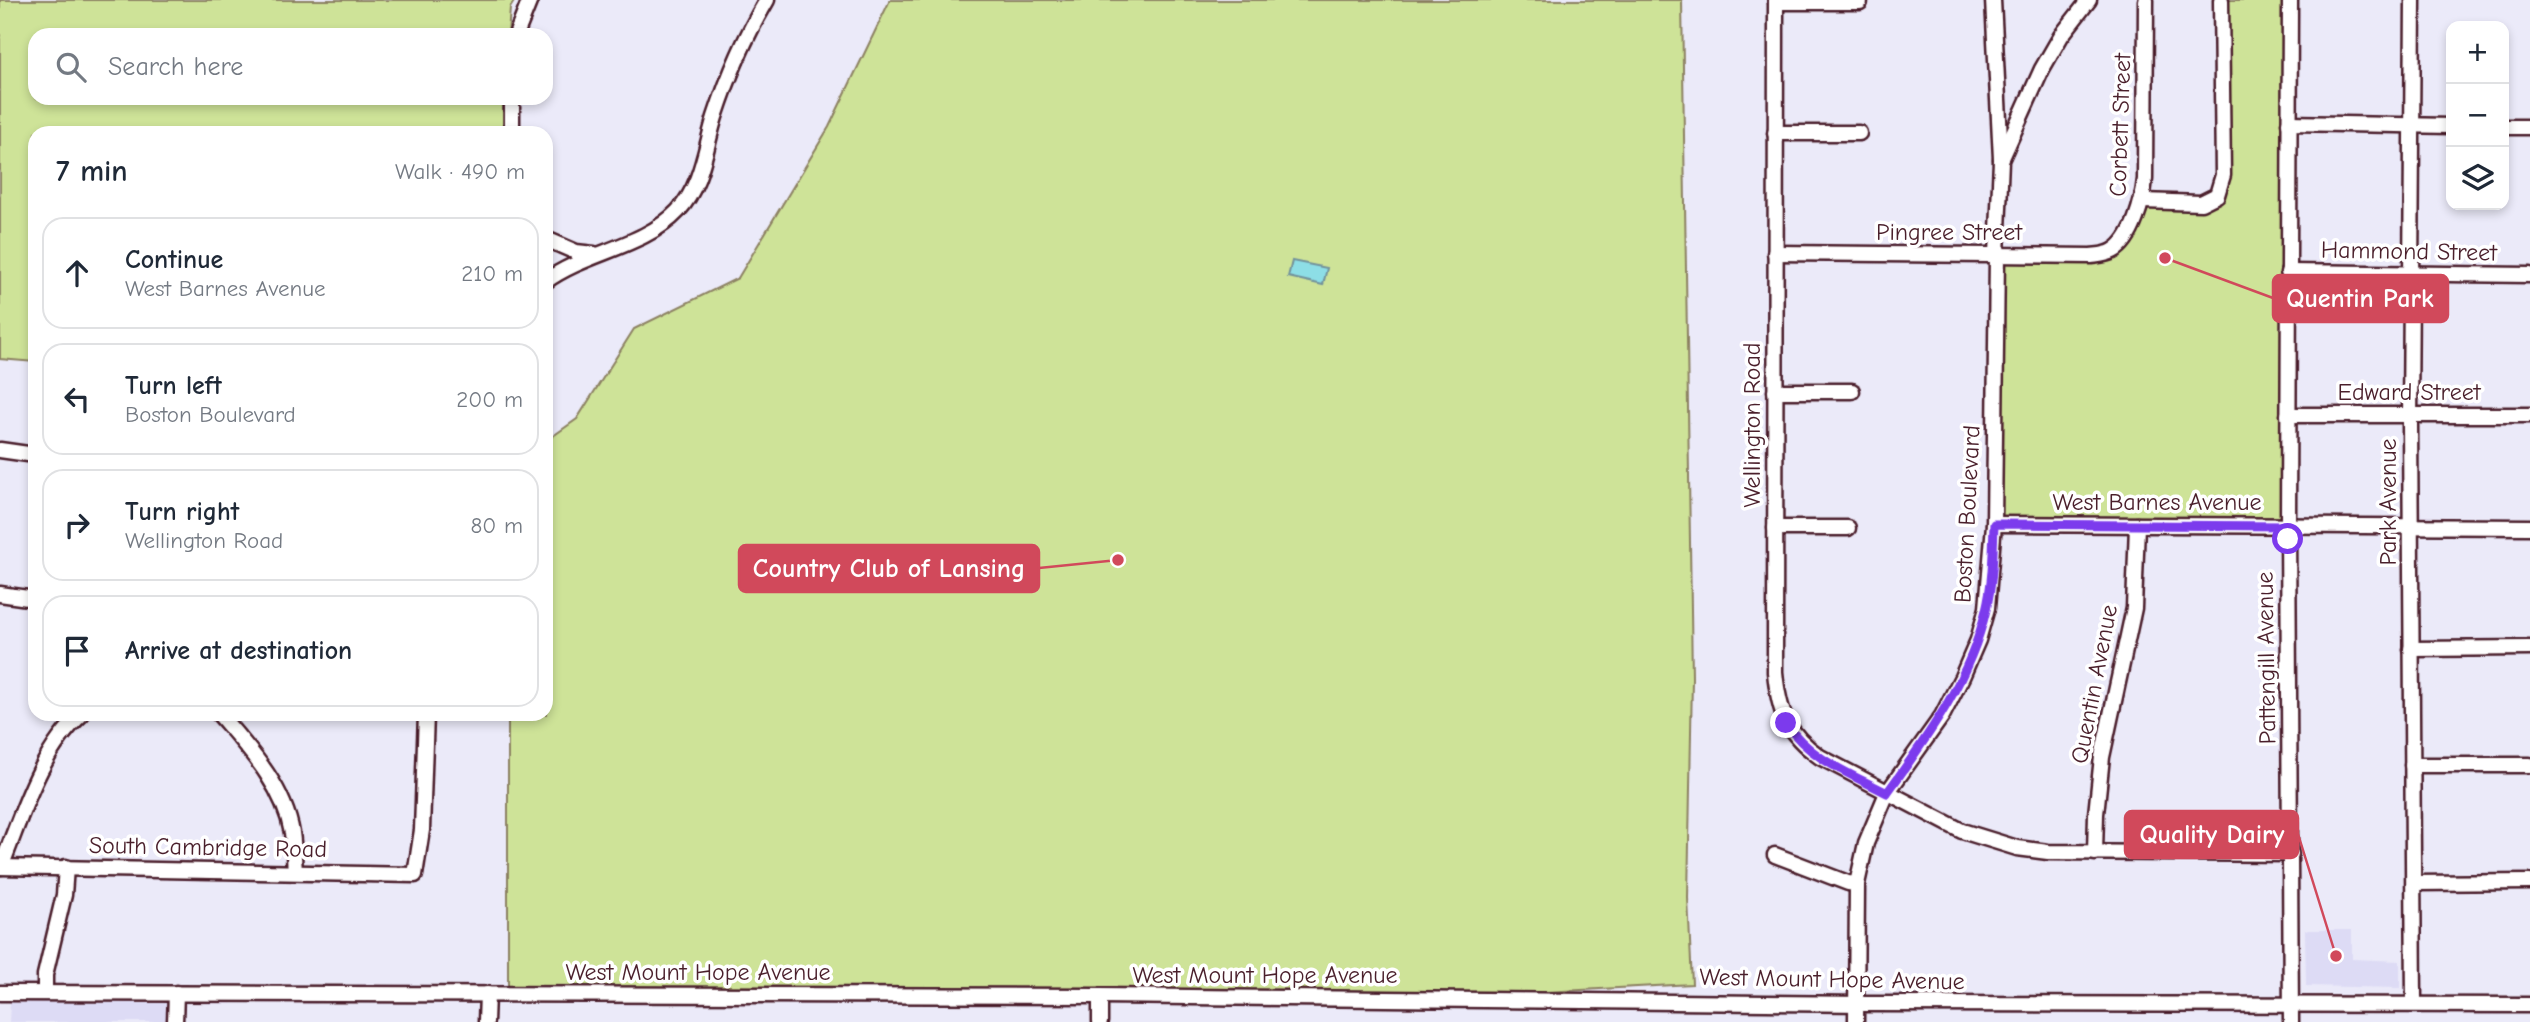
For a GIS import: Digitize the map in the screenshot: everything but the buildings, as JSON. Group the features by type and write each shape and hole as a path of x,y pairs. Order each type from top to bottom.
{"street":[{"path":"519,28 530,0"},
{"path":"553,276 575,262 641,237 677,211 687,199 702,165 715,117 734,65 767,0"},
{"path":"1993,0 2001,160"},
{"name":"Boston Boulevard","path":"1856,1022 1857,884 1866,844 1887,793 1942,716 1978,640 1991,586 2001,160 2042,69 2061,36 2089,0"},
{"name":"Corbett Street","path":"2119,246 2143,201 2146,0"},
{"path":"2143,201 2201,203 2217,195 2223,175 2221,0"},
{"name":"Pattengill Avenue","path":"2290,0 2288,526 2291,1022"},
{"name":"Park Avenue","path":"2413,0 2410,527 2414,1003"},
{"path":"1776,1 1860,2"},
{"name":"Wellington Road","path":"1776,1 1775,672 1779,701 1786,723 1804,745 1820,757 1962,831 1995,843 2048,852 2291,854"},
{"path":"512,105 512,126"},
{"path":"2289,123 2446,126"},
{"path":"2509,127 2530,127"},
{"path":"1775,132 1859,133"},
{"path":"553,242 576,252 596,254"},
{"name":"Pingree Street","path":"1775,253 2091,256 2112,252 2119,246"},
{"name":"Hammond Street","path":"2288,272 2530,275"},
{"path":"1775,391 1852,391"},
{"name":"Edward Street","path":"2288,415 2530,415"},
{"path":"0,450 28,454"},
{"name":"West Barnes Avenue","path":"1994,524 2530,527"},
{"name":"Quentin Avenue","path":"2095,853 2102,757 2134,608 2137,525"},
{"path":"1775,528 1848,528"},
{"path":"0,594 28,597"},
{"path":"2411,649 2530,648"},
{"path":"1,867 34,784 52,751 73,721"},
{"path":"225,721 271,780 284,807 292,832 295,872"},
{"name":"South Cambridge Road","path":"1,867 415,874 422,831 426,721"},
{"path":"2412,765 2530,765"},
{"path":"1775,855 1857,884"},
{"path":"45,992 45,975 64,895 66,867"},
{"path":"2414,883 2530,882"},
{"name":"West Mount Hope Avenue","path":"0,993 1100,996 1855,1003 2530,1005"},
{"path":"175,1022 176,993"},
{"path":"486,1022 487,994"},
{"path":"1100,996 1100,1022"}],"shaded area":[{"path":"2305,930 2352,930 2352,959 2400,961 2400,988 2306,986"},
{"path":"10,1002 167,1003 166,1022 9,1022"}],"green space":[{"path":"0,0 515,0 510,8 509,28 28,28 28,105 503,105 503,126 28,126 28,361 0,359"},
{"path":"890,0 1682,0 1692,678 1688,898 1692,984 1433,998 508,994 508,721 553,721 553,436 577,419 634,329 738,278 829,127"},
{"path":"2221,0 2283,0 2281,519 1997,517 2004,261 2120,248 2144,200 2205,201 2221,182"}],"water":[{"path":"1292,261 1327,268 1323,285 1288,277"}],"place":[{"name":"Quentin Park","path":"2165,258"},
{"name":"Country Club of Lansing","path":"1118,560"},
{"name":"Quality Dairy","path":"2336,956"}],"route":[{"path":"1786,723 1804,745 1820,757 1887,793 1942,716 1978,640 1991,586 1994,524 2288,526 2288,539"}]}
